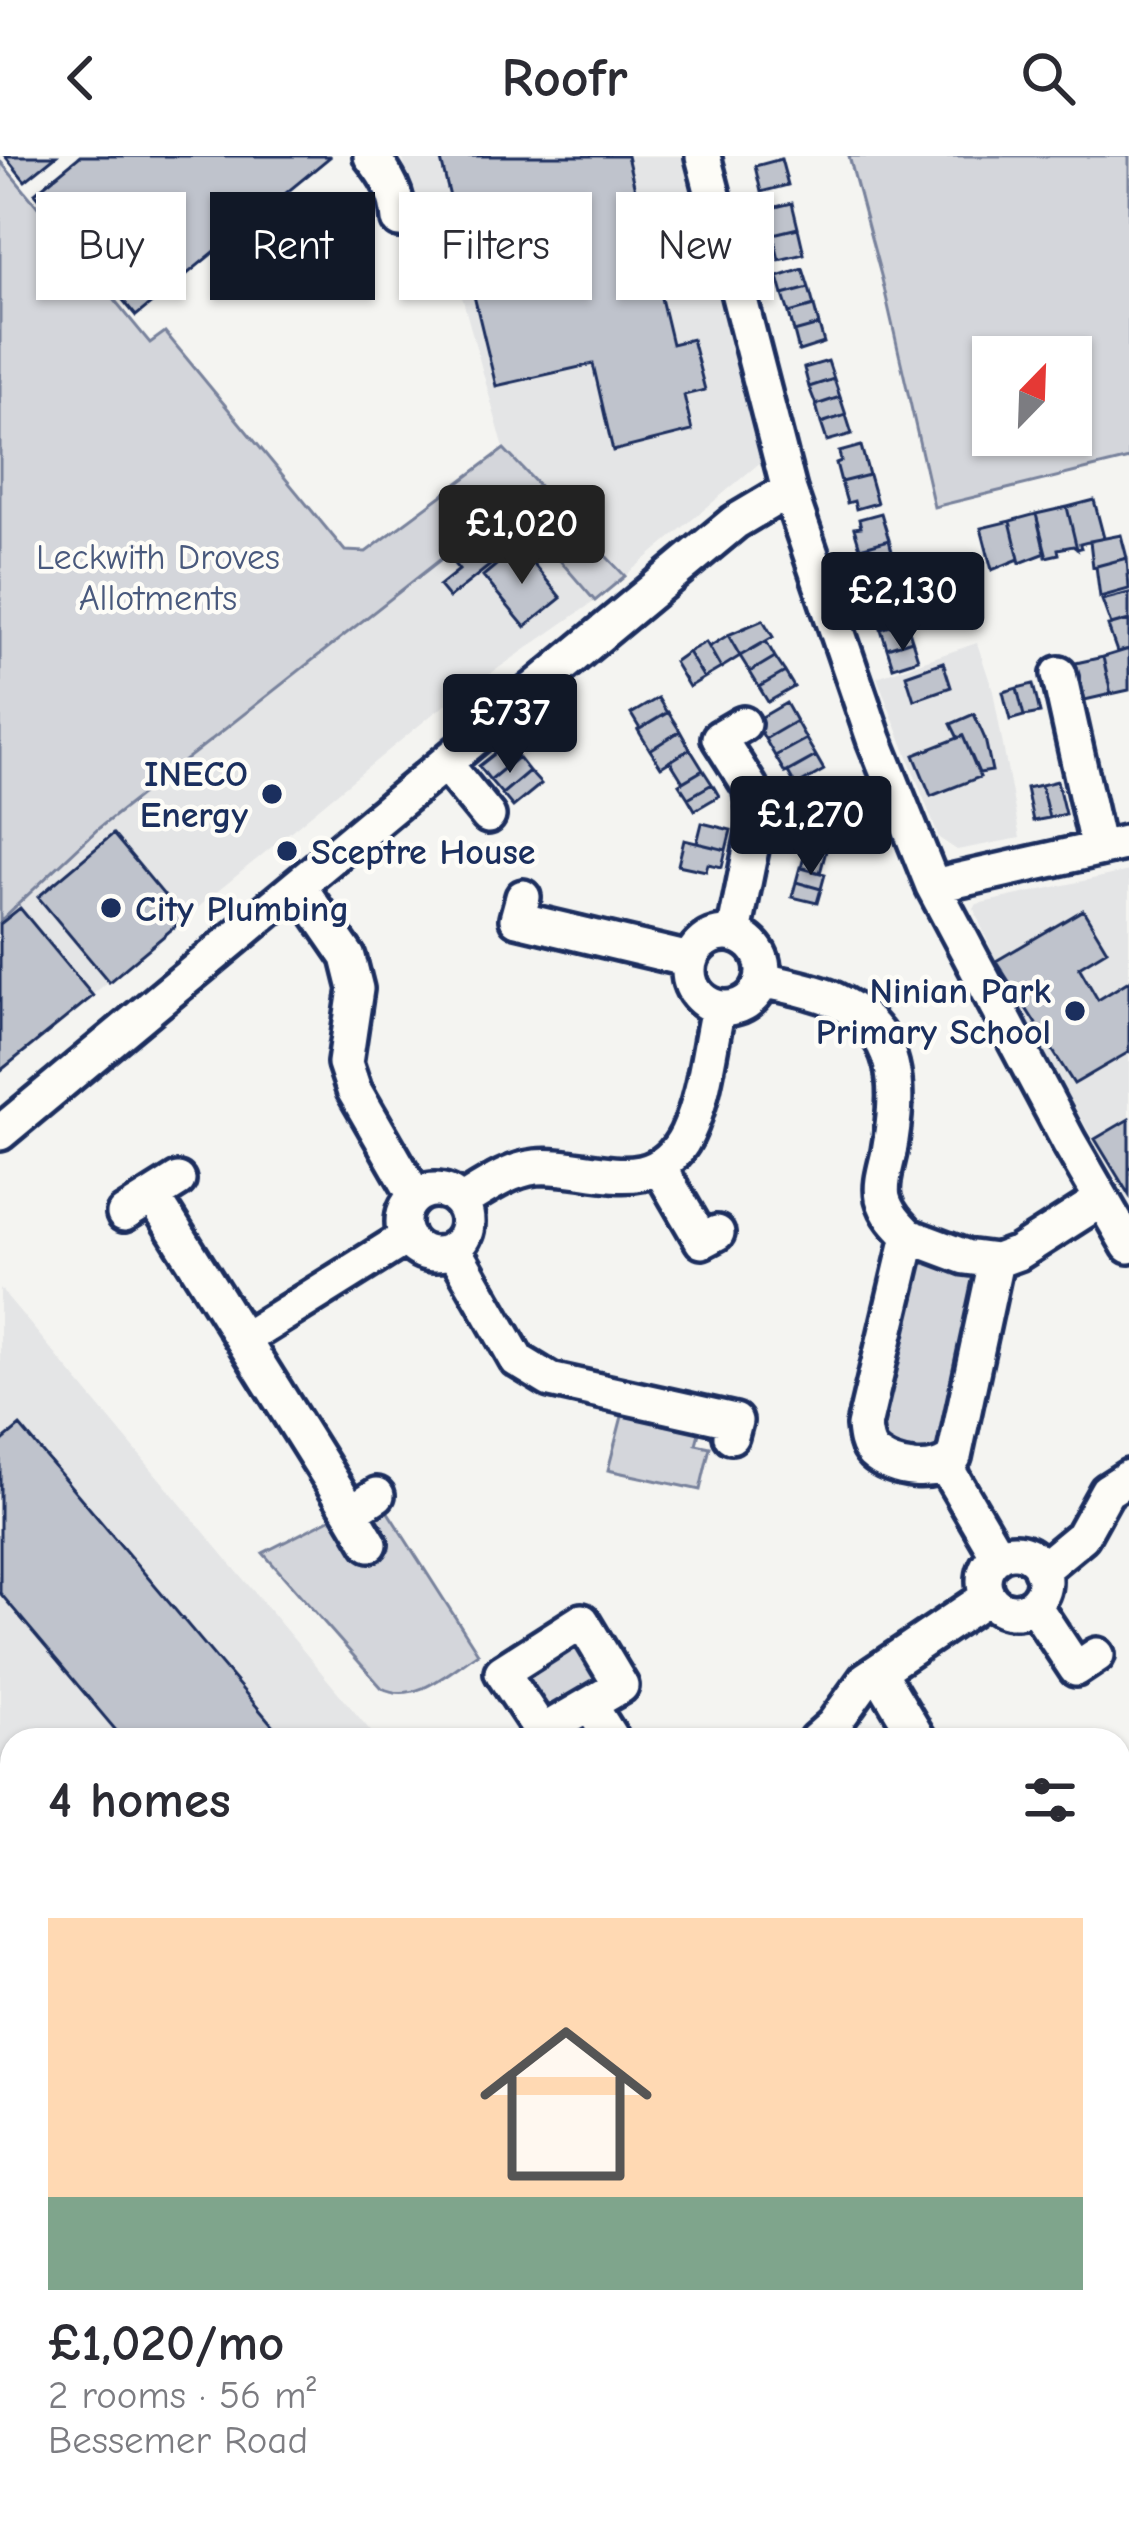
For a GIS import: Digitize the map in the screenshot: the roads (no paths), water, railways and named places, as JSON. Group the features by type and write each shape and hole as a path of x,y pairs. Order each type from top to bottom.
{"street":[{"path":"371,156 397,197 399,220"},
{"path":"703,156 789,490 850,675 933,886 1129,1246"},
{"path":"0,1133 745,515 789,490"},
{"path":"933,886 1113,845 1059,674"},
{"path":"734,934 757,819 750,787 718,738 743,724"},
{"path":"446,765 488,816"},
{"path":"299,886 347,957 356,988 345,1064 354,1090 415,1196"},
{"path":"523,897 517,919 690,960"},
{"path":"734,934 759,953 763,980 746,1003 718,1007 697,994 690,983 690,960 706,939 734,934"},
{"path":"763,980 839,1002 859,1015 887,1050 896,1110 882,1186 884,1203 909,1236 955,1255 996,1261 1101,1200"},
{"path":"460,1202 522,1169 542,1166 605,1176 659,1167 684,1140 694,1119 718,1007"},
{"path":"659,1167 702,1241 716,1233"},
{"path":"124,1214 165,1188 244,1339 364,1503 370,1544"},
{"path":"436,1189 460,1202 467,1223 453,1249 432,1254 421,1251 407,1237 403,1215 415,1196 436,1189"},
{"path":"909,1236 864,1426 873,1453 904,1466 931,1471 946,1467 958,1443 996,1261"},
{"path":"244,1339 407,1237"},
{"path":"453,1249 517,1360 550,1380 700,1429 735,1420 731,1436"},
{"path":"1041,1570 1082,1536 1127,1460"},
{"path":"946,1467 998,1556"},
{"path":"1018,1551 1041,1570 1043,1586 1033,1604 1009,1610 988,1597 986,1571 998,1556 1018,1551"},
{"path":"834,1728 853,1694 878,1671 988,1597"},
{"path":"1033,1604 1076,1669 1096,1655"},
{"path":"878,1671 912,1728"},
{"path":"590,1705 604,1728"}],"place":[{"name":"INECO Energy","path":"272,794"},
{"name":"Sceptre House","path":"287,851"},
{"name":"City Plumbing","path":"111,908"},
{"name":"Ninian Park Primary School","path":"1075,1011"}],"park label":[{"name":"Leckwith Droves Allotments","path":"158,576"}]}
